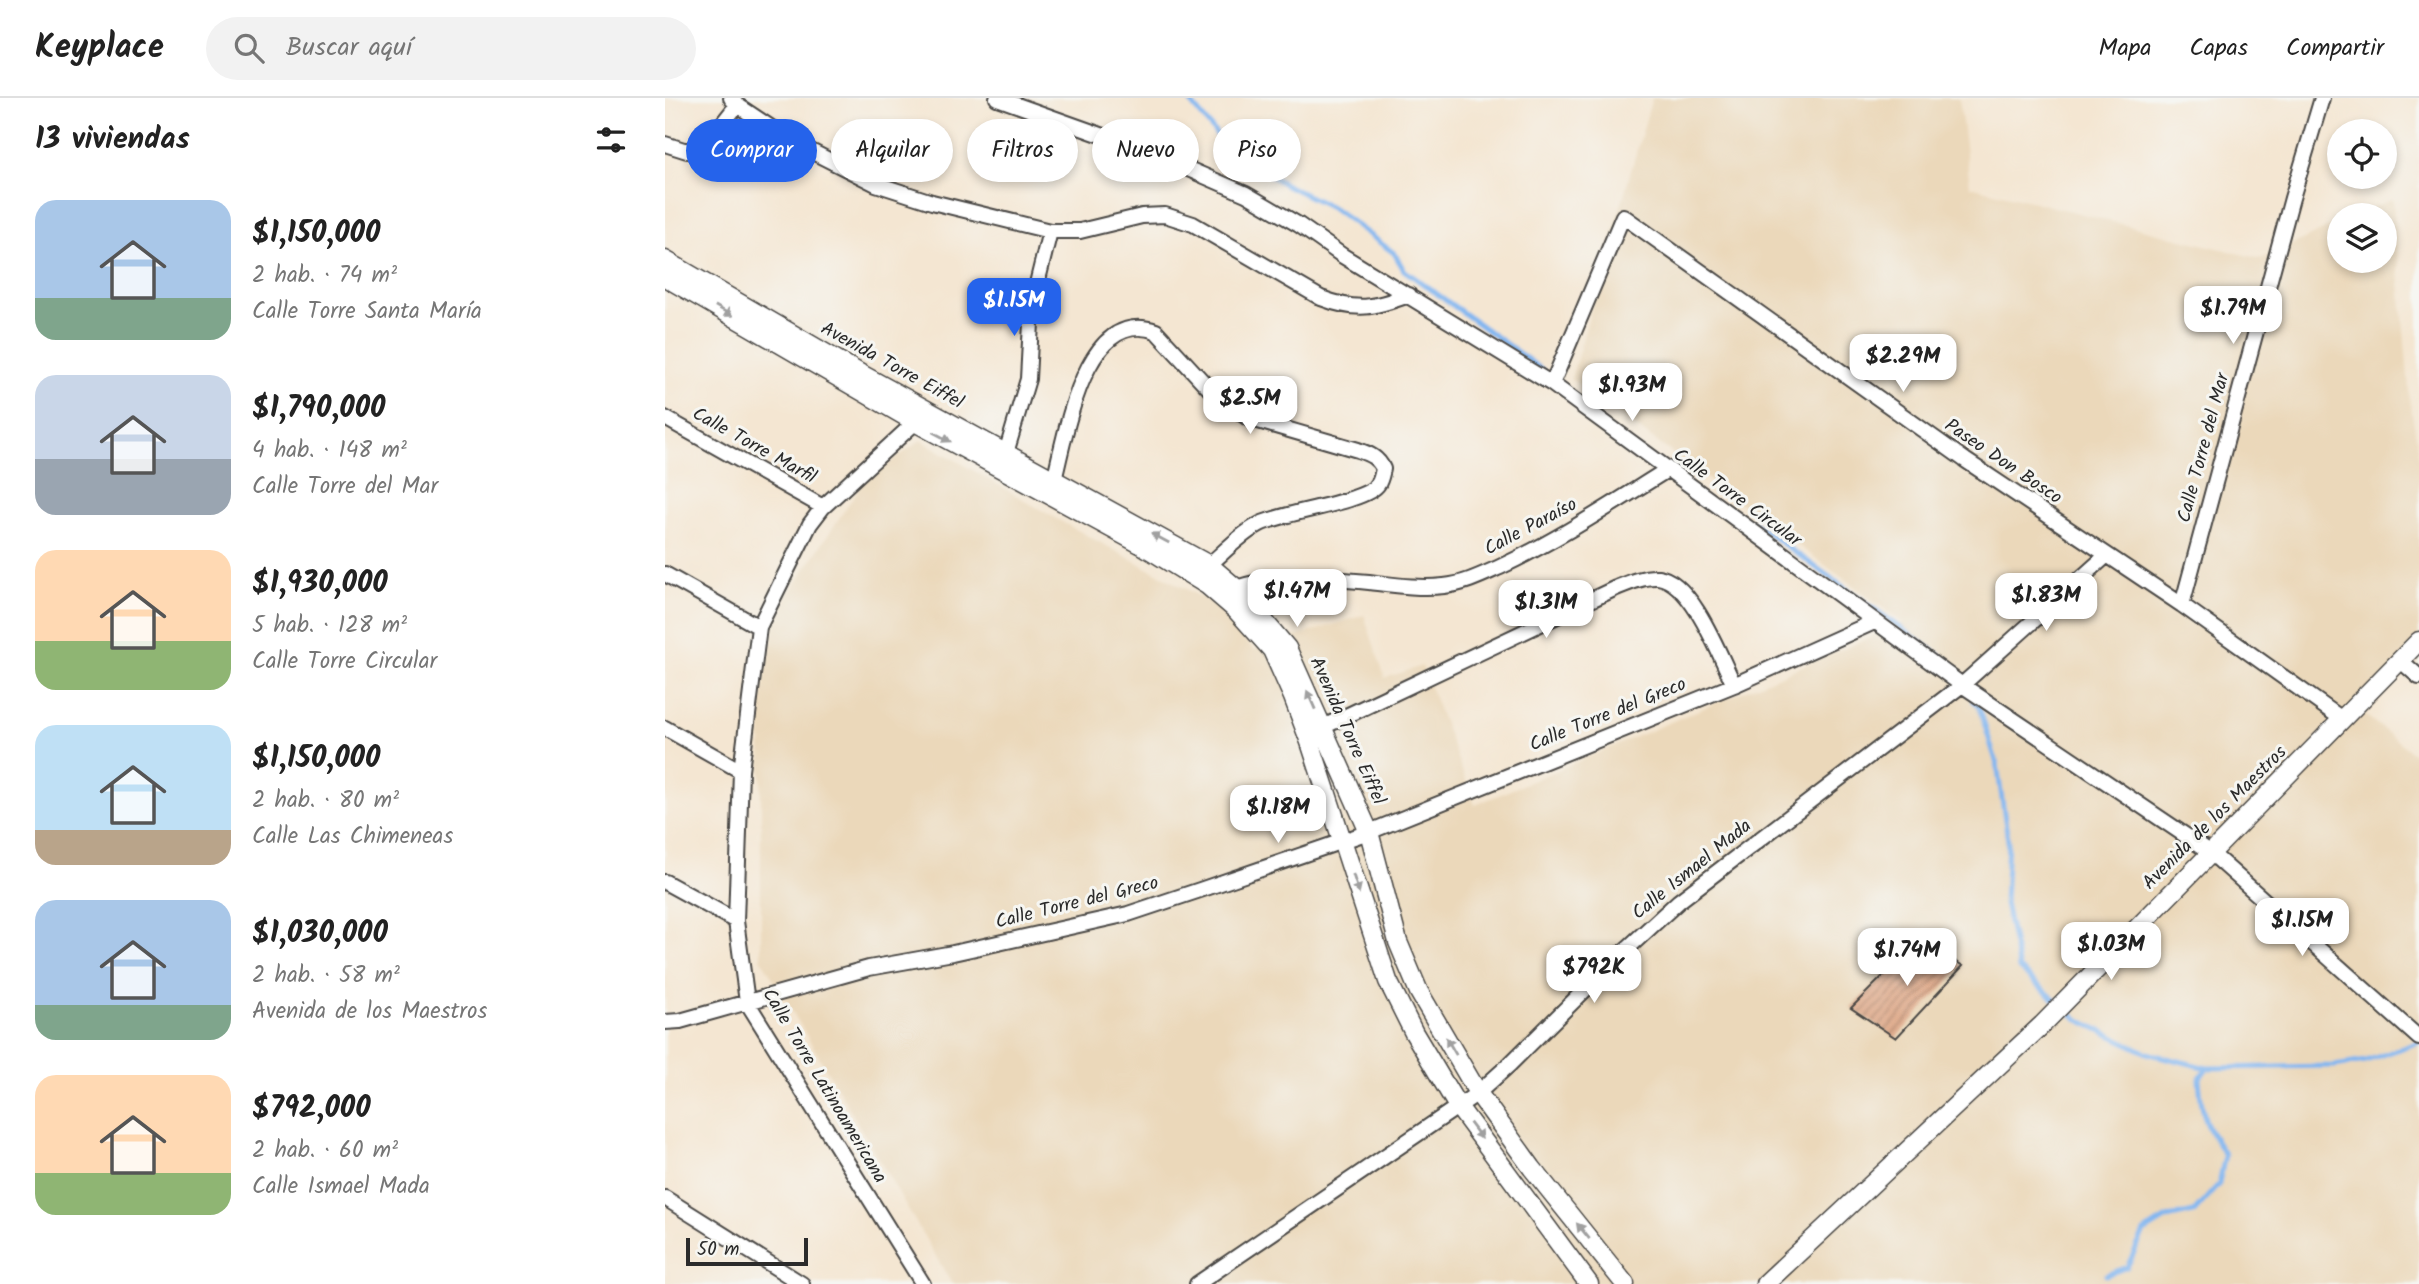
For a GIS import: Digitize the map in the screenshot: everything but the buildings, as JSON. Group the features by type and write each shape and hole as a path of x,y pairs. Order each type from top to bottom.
{"street":[{"name":"Calle Torre Circular","path":"997,98 1149,152 1246,194 1552,384 1962,685 2210,852 2419,1038"},
{"name":"Calle Torre del Mar","path":"2182,605 2291,198 2322,98"},
{"path":"665,144 687,151 699,146 715,133 734,102 791,141 876,184 932,202 1050,231 1080,231 1142,216 1165,215 1192,224 1321,298 1343,306 1363,308 1386,304 1409,295"},
{"name":"Paseo Don Bosco","path":"1552,384 1623,216 1965,460 2182,605 2342,719"},
{"path":"1006,453 1028,379 1032,304 1050,231"},
{"name":"Avenida Torre Eiffel","path":"665,260 921,416 1207,584 1236,610 1272,650 1310,742 1388,981 1414,1033 1457,1105 1589,1284"},
{"name":"Avenida Torre Eiffel","path":"665,277 921,416 1006,453 1209,565 1236,587 1287,648 1323,727 1369,832 1398,942 1419,992 1478,1093 1532,1168 1625,1284"},
{"path":"1054,480 1080,386 1097,352 1111,336 1126,328 1143,327 1156,331 1216,396 1248,418 1358,450 1372,455 1380,462 1383,468 1378,485 1369,493 1287,514 1259,525 1209,565"},
{"name":"Calle Torre Latinoamericana","path":"921,416 823,507 810,524 759,628 741,771 736,921 747,1002 923,1284"},
{"name":"Calle Torre Marfil","path":"665,418 823,507"},
{"name":"Calle Paraíso","path":"1236,587 1256,581 1301,578 1402,586 1444,586 1471,580 1537,550 1667,470"},
{"name":"Calle Ismael Mada","path":"1197,1284 1478,1093 1679,901 1962,685 2107,555"},
{"path":"665,574 759,628"},
{"path":"1323,727 1616,588 1636,580 1658,577 1676,583 1691,598 1734,685"},
{"name":"Calle Torre del Greco","path":"665,1022 680,1021 869,968 953,953 1128,914 1369,832 1734,685 1874,622"},
{"name":"Avenida de los Maestros","path":"1765,1284 2042,1025 2419,641"},
{"path":"2400,660 2419,677"},
{"path":"665,728 741,771"},
{"path":"665,882 736,921"},
{"path":"665,1198 802,1284"}],"shaded area":[{"path":"1652,98 1959,98 1970,186 2261,259 2327,228 2327,273 2397,273 2397,247 2410,402 2419,455 2419,661 2364,714 2419,758 2419,1284 952,1284 761,958 761,703 776,613 862,484 921,440 1055,518 1214,604 1254,650 1364,615 1385,678 1422,666 1475,805 1904,623 1571,379"}],"waterway":[{"path":"1187,98 1230,151 1286,185 1333,208 1394,253 1404,270 1542,370"},
{"path":"1751,521 1939,655 1950,670"},
{"path":"1973,700 1979,707 1997,764 2008,841 2005,903 2019,969 2079,1020 2147,1053 2207,1068"},
{"path":"2106,1275 2127,1267 2144,1232 2167,1218 2194,1212 2219,1184 2225,1155 2205,1119 2200,1092 2199,1079 2207,1068 2334,1066 2366,1061 2419,1042"}]}
